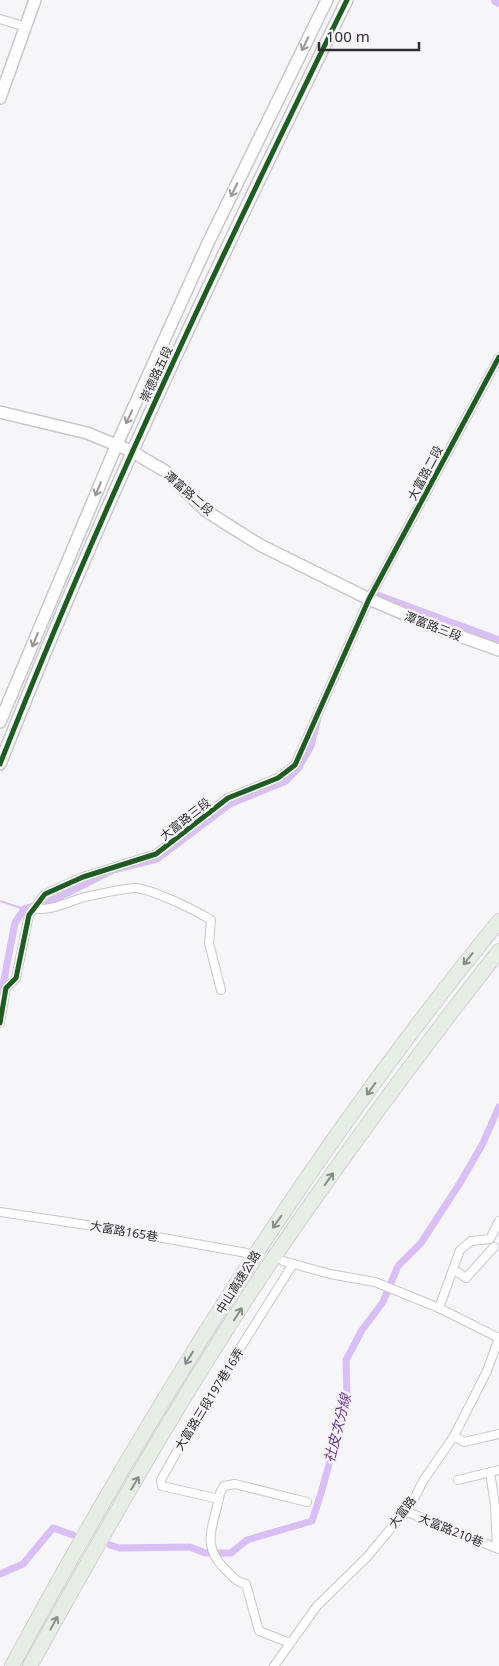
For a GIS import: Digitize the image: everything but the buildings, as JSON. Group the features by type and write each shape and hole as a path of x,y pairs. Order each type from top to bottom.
{"highway":[{"name":"中山高速公路","path":"12,1666 74,1552 167,1394 261,1245 405,1041 499,921"},
{"name":"中山高速公路","path":"30,1666 99,1543 206,1363 258,1282 353,1144 499,951"}],"street":[{"path":"0,98 35,0"},
{"name":"崇德路五段","path":"0,722 116,444 208,243 327,0"},
{"name":"崇德路五段","path":"0,764 131,451 222,256 347,0"},
{"path":"0,19 26,27"},
{"name":"大富路二段","path":"369,599 499,357"},
{"name":"潭富路二段","path":"0,412 87,433 131,451 165,471 206,511 260,545 369,599"},
{"name":"潭富路三段","path":"369,599 432,626 499,650"},
{"name":"大富路三段","path":"0,1023 6,988 16,978 30,915 45,894 83,877 156,854 228,798 278,778 295,765 369,599"},
{"path":"33,909 46,910 87,897 126,889 136,888 153,893 211,920 209,943 221,990"},
{"name":"大富路165巷","path":"0,1212 98,1226 247,1253"},
{"path":"439,1308 460,1250 471,1241 490,1239 499,1221"},
{"path":"453,1269 466,1278 494,1247"},
{"path":"283,1262 330,1274 375,1282 439,1308 499,1338"},
{"name":"大富路三段197巷16弄","path":"219,1498 162,1486 161,1480 194,1421 293,1264"},
{"name":"大富路","path":"274,1666 317,1606 366,1556 405,1511 454,1436 487,1371 499,1338"},
{"path":"454,1436 464,1442 499,1434"},
{"path":"458,1480 499,1470"},
{"name":"大富路210巷","path":"405,1511 498,1548 495,1505 490,1472"},
{"path":"290,1643 259,1631 246,1584 238,1582 216,1560 209,1540 219,1498 224,1486 235,1484 307,1502"}],"waterway":[{"path":"370,598 372,593 499,640"},
{"path":"0,1000 15,923 24,909 47,903 113,870 157,859 230,804 286,781 299,767 311,746 318,718"},
{"path":"0,901 24,909"},
{"name":"社皮次分線","path":"110,1545 119,1548 190,1547 205,1553 231,1553 247,1540 312,1521 347,1397 346,1360 362,1330 383,1302 398,1266 421,1243 460,1183 482,1145 499,1107"},
{"name":"社皮次分線","path":"0,1574 23,1564 53,1528 73,1535"}],"cycle path":[{"path":"0,764 39,667 122,474 255,189 347,0"},
{"path":"0,1023 6,988 16,978 29,915 45,894 83,877 156,854 228,798 278,778 295,765 369,599 499,357"}]}
